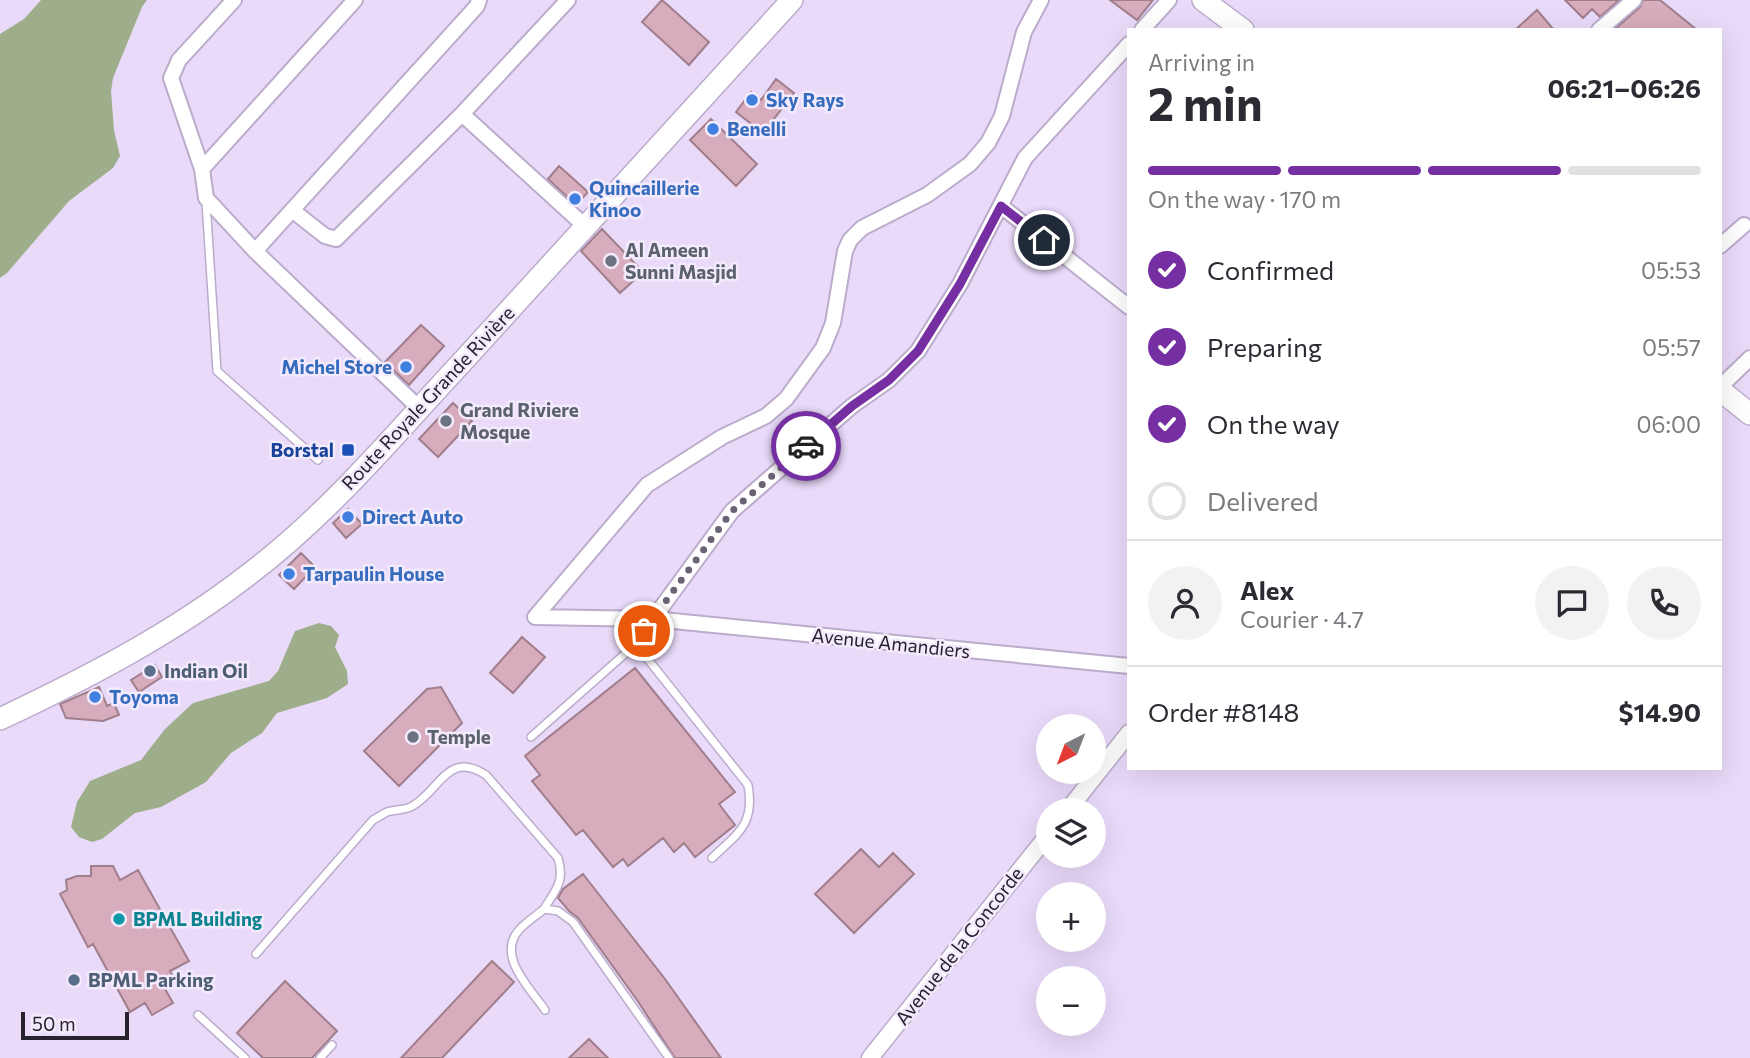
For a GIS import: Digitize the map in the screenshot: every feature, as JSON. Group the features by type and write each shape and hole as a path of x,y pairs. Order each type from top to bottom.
{"main road":[{"name":"Route Royale Grande Rivière","path":"0,719 75,684 185,622 307,527 586,227 792,0"},
{"path":"1203,0 1240,28"},
{"path":"1722,391 1750,414"}],"street":[{"path":"234,0 179,60 171,78 202,169 206,198 255,251 419,408"},
{"path":"202,169 355,0"},
{"path":"255,251 480,0"},
{"path":"292,210 325,236 336,239 462,114 568,0"},
{"name":"Avenue Amandiers","path":"1041,0 1024,32 1002,116 988,144 970,164 927,195 862,228 850,240 845,251 833,323 823,348 786,399 766,416 722,437 647,485 535,617 653,619 1127,666"},
{"path":"1144,28 1169,0"},
{"path":"1601,28 1634,0"},
{"path":"653,619 732,511 852,406 889,380 918,351 960,284 1026,158 1127,46"},
{"path":"462,114 586,227"},
{"path":"1001,206 1127,305"},
{"path":"1722,244 1744,225"},
{"path":"1722,387 1750,358"},
{"path":"1078,798 1127,736"},
{"name":"Avenue de la Concorde","path":"870,1058 1036,850"}],"lane":[{"path":"206,198 217,370 318,460"},
{"path":"531,737 635,643 653,619"},
{"path":"635,643 748,785 751,804 746,824 712,858"},
{"path":"256,954 373,820 387,812 414,805 453,768 463,765 474,767 486,775 558,858 562,871 560,883 544,909 518,931 509,946 512,961 545,1010"},
{"path":"544,909 558,911 573,922 669,1058"},
{"path":"198,1015 245,1058"},
{"path":"320,1058 332,1045"}],"green space":[{"path":"41,0 147,0 113,78 111,91 114,130 120,156 113,168 69,201 0,278 0,34 24,19"},
{"path":"319,623 331,626 339,635 335,647 347,671 348,684 327,698 277,713 262,733 231,753 206,782 161,807 135,813 102,839 92,842 79,837 71,827 77,802 90,781 141,760 165,729 193,703 269,681 278,671 295,631"}],"building":[{"path":"662,0 709,42 689,65 642,22"},
{"path":"1110,0 1153,0 1137,20"},
{"path":"1565,0 1619,0 1600,17 1592,9 1583,18"},
{"path":"1643,0 1660,0 1695,28 1616,28 1640,7"},
{"path":"1537,10 1552,28 1517,28"},
{"path":"776,79 794,93 763,133 736,112 751,92 761,100"},
{"path":"711,119 757,164 736,186 690,140"},
{"path":"559,166 588,192 576,205 548,179"},
{"name":"Al Ameen Sunni Masjid","path":"602,229 643,272 620,293 581,251"},
{"path":"421,325 444,346 409,385 385,362"},
{"path":"453,403 472,421 438,457 419,439"},
{"path":"348,509 362,524 346,538 333,523"},
{"path":"301,553 315,567 294,589 279,575"},
{"path":"522,637 545,657 513,693 490,673"},
{"path":"155,665 162,677 139,692 131,680"},
{"path":"635,668 735,792 719,804 735,825 695,857 684,843 674,852 663,838 628,866 623,859 613,867 583,830 576,835 532,781 540,775 525,756"},
{"path":"99,687 107,706 114,703 119,715 103,721 66,718 60,704"},
{"name":"Temple","path":"441,687 462,723 399,786 364,751 427,689"},
{"path":"861,849 879,867 893,853 914,874 854,933 815,894"},
{"name":"BPML Building","path":"91,866 113,866 120,880 138,870 189,961 170,971 176,983 165,989 173,1003 152,1015 145,1003 130,1012 93,944 88,947 60,894 67,890 66,880 77,876 91,876"},
{"path":"583,874 665,979 721,1058 675,1058 578,918 558,898 563,889"},
{"path":"492,961 514,982 442,1058 401,1058"},
{"path":"285,981 337,1031 312,1058 263,1058 237,1033"},
{"path":"589,1039 608,1058 569,1058"}],"way so far":[{"path":"644,631 732,511 806,446"}],"place":[{"name":"Sky Rays","path":"752,100"},
{"name":"Benelli","path":"713,129"},
{"name":"Quincaillerie Kinoo","path":"575,199"},
{"name":"Al Ameen Sunni Masjid","path":"611,261"},
{"name":"Michel Store","path":"406,367"},
{"name":"Grand Riviere Mosque","path":"446,421"},
{"name":"Borstal","path":"348,450"},
{"name":"Direct Auto","path":"348,517"},
{"name":"Tarpaulin House","path":"289,574"},
{"name":"Indian Oil","path":"150,671"},
{"name":"Toyoma","path":"95,697"},
{"name":"Temple","path":"413,737"},
{"name":"BPML Building","path":"119,919"},
{"name":"BPML Parking","path":"74,980"}],"route":[{"path":"806,446 852,406 889,380 918,351 960,284 1001,206 1044,240"}]}
